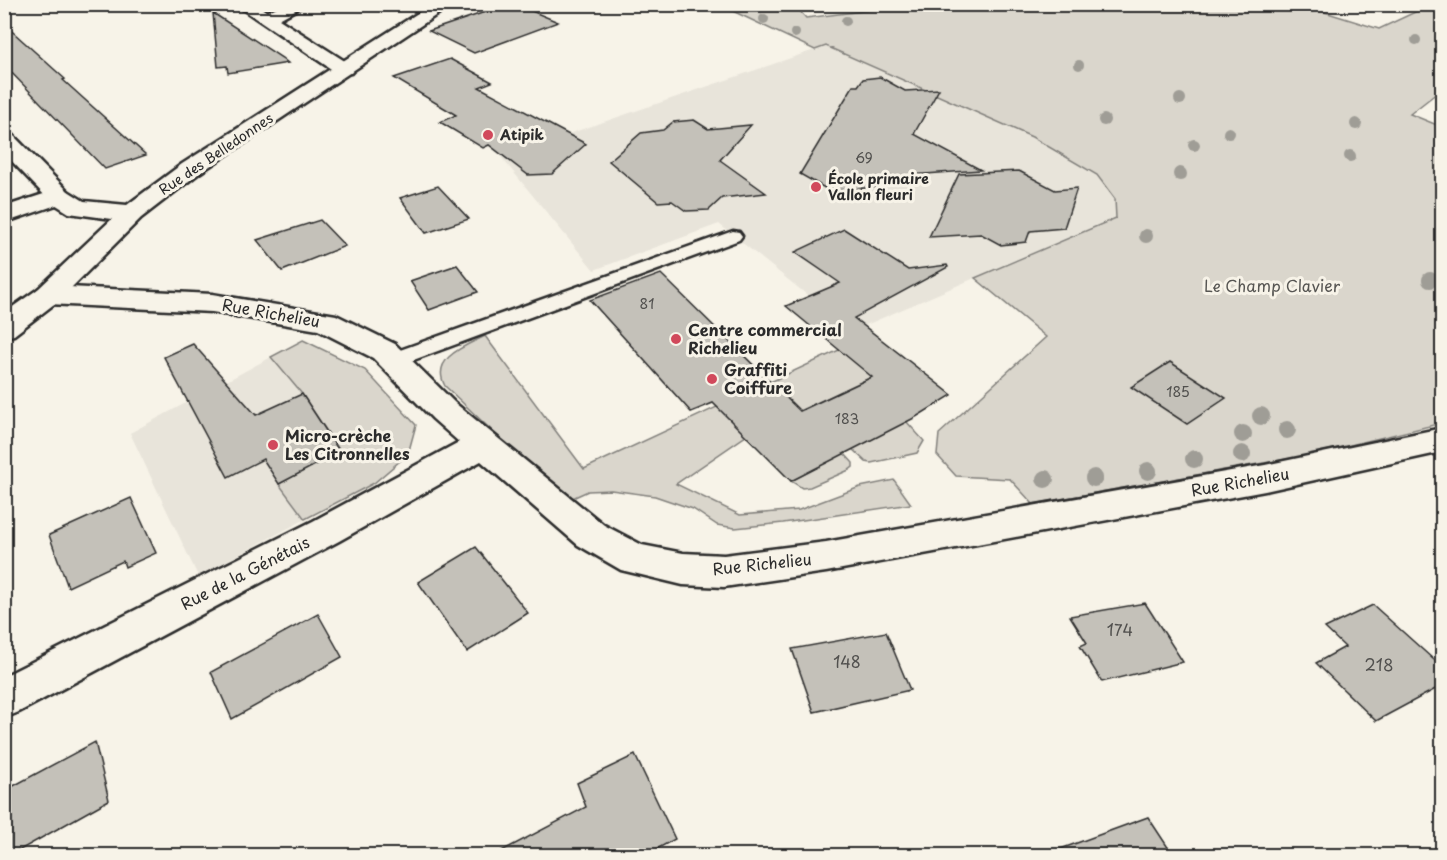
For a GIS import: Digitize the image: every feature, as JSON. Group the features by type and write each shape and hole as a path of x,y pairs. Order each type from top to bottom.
{"street":[{"path":"243,4 344,69"},
{"path":"266,19 298,4"},
{"name":"Rue des Belledonnes","path":"4,328 48,295 132,213 190,169 445,4"},
{"path":"4,138 59,196 78,208 132,213"},
{"path":"4,216 59,196"},
{"name":"Rue Richelieu","path":"48,295 212,303 326,322 384,351 444,411 591,535 634,559 683,569 724,571 826,557 1265,478 1443,440"},
{"name":"Rue de la Génétais","path":"4,698 326,531 484,444"}],"lane":[{"path":"393,360 733,236"}],"shaded area":[{"name":"École primaire Vallon fleuri","path":"826,46 1032,137 1097,175 1115,199 1116,217 852,331 719,224 594,270 501,157"},
{"path":"303,340 365,370 416,425 408,454 374,483 198,576 130,433"}],"green space":[{"name":"Le Champ Clavier","path":"866,4 1299,4 1379,29 1430,5 1442,5 1442,89 1410,114 1442,127 1442,423 1309,455 1033,504 1010,479 956,476 937,455 939,434 1046,337 975,278 1116,218 1115,199 1097,175 1032,137 826,46 815,50 720,5 778,5 782,9 796,7 806,18 872,10"},
{"path":"485,336 584,469 839,350 895,366 746,436 676,484 740,515 799,510 860,487 894,480 911,504 735,528 717,525 693,509 655,496 611,490 588,491 566,501 445,386 442,368 446,361 452,354"},
{"path":"303,340 365,370 416,425 408,454 374,483 305,519 279,484 340,451 302,394 271,357"},
{"path":"906,421 924,441 917,453 871,463 866,462 852,449"},
{"path":"844,453 853,463 853,467 849,470 810,487 802,488 791,481"}],"building":[{"path":"515,4 558,22 474,53 429,31"},
{"path":"213,13 288,63 228,73 227,66 218,67"},
{"path":"4,24 146,155 105,169 4,65"},
{"path":"450,59 492,82 479,87 586,144 552,174 528,175 489,145 483,148 440,122 456,115 394,78"},
{"path":"880,77 905,91 939,89 914,134 981,170 884,177 877,187 830,191 800,174 853,86 858,86 863,79"},
{"path":"694,120 708,129 751,125 720,160 766,193 722,198 709,210 686,211 672,201 658,202 609,161 641,133 663,130 673,122"},
{"path":"1019,171 1055,190 1077,188 1064,228 1030,231 1026,242 1001,245 981,234 929,237 959,174"},
{"path":"438,186 469,219 426,233 400,198"},
{"path":"320,220 345,246 282,271 257,240"},
{"path":"844,229 908,270 947,265 948,267 854,318 952,395 916,417 791,481 713,403 691,412 590,300 661,274 800,411 872,377 786,306 840,283 795,252"},
{"path":"457,265 478,292 429,310 410,281"},
{"name":"Micro-crèche Les Citronnelles","path":"193,344 256,415 302,394 340,452 279,484 263,459 228,477 164,357"},
{"path":"1170,362 1226,398 1187,424 1131,387"},
{"path":"131,498 156,553 125,567 123,561 68,587 49,535"},
{"path":"476,547 528,613 467,652 418,582"},
{"path":"1145,603 1183,662 1102,682 1080,646 1087,643 1070,616"},
{"path":"1373,605 1443,668 1443,685 1376,721 1316,663 1345,647 1325,628"},
{"path":"318,614 342,657 232,719 211,672"},
{"path":"886,632 910,690 814,712 792,649"},
{"path":"95,742 109,800 11,855 4,855 4,791"},
{"path":"635,755 675,839 646,855 494,855 586,807 577,783"},
{"path":"1148,817 1173,855 1056,855 1055,851"}],"place":[{"name":"Atipik","path":"488,135"},
{"name":"École primaire Vallon fleuri","path":"816,187"},
{"name":"Centre commercial Richelieu","path":"676,339"},
{"name":"Graffiti Coiffure","path":"712,379"},
{"name":"Micro-crèche Les Citronnelles","path":"273,445"}]}
